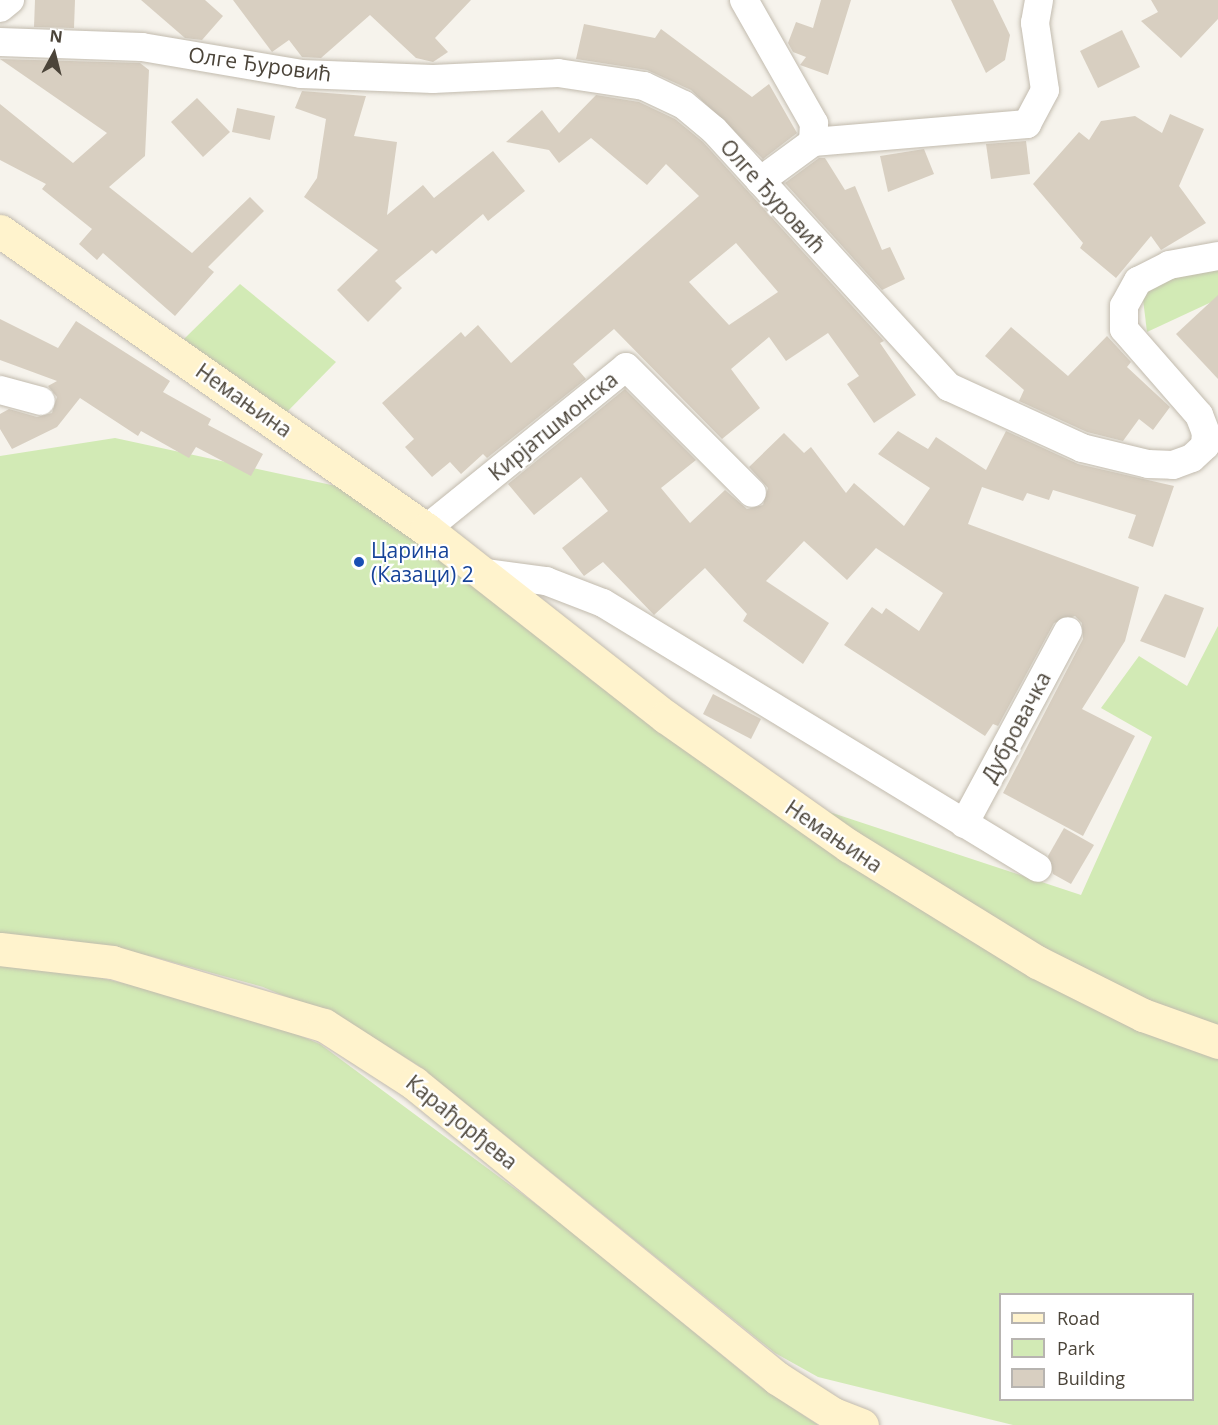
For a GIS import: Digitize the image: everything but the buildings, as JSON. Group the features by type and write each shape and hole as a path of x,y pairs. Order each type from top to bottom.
{"main road":[{"name":"Немањина","path":"0,231 426,529 666,717 925,896 1098,994 1218,1042"},
{"name":"Карађорђева","path":"0,949 112,962 324,1025 414,1083 777,1378 834,1414 862,1425"}],"street":[{"path":"0,8 10,0"},
{"path":"744,0 805,104 814,123 813,142"},
{"path":"760,181 813,142 1027,124 1045,90 1035,23 1039,0"},
{"name":"Олге Ђуровић","path":"0,42 142,47 301,74 433,80 558,73 607,76 684,105 760,181 949,387 1082,448 1148,464 1173,465 1192,458 1205,446 1206,433 1199,415 1124,329 1124,306 1138,282 1169,265 1218,255"},
{"name":"Кирјатшмонска","path":"426,529 626,367 752,493"},
{"path":"0,390 41,401"},
{"name":"Немањина","path":"484,573 546,581 603,603 1038,868"},
{"name":"Дубровачка","path":"964,824 1068,631"}],"green space":[{"path":"1218,252 1218,299 1147,332 1142,291"},
{"path":"240,284 336,362 283,416 184,339"},
{"path":"115,438 350,489 720,776 1081,895 1152,737 1101,708 1139,656 1187,686 1218,626 1218,1425 1013,1425 818,1377 775,1353 419,1066 353,1025 263,987 154,957 57,939 0,936 0,456"},
{"path":"0,966 83,974 233,1008 320,1044 556,1219 761,1387 818,1425 0,1425"}],"place":[{"name":"Царина (Казаци) 2","path":"359,562"}]}
